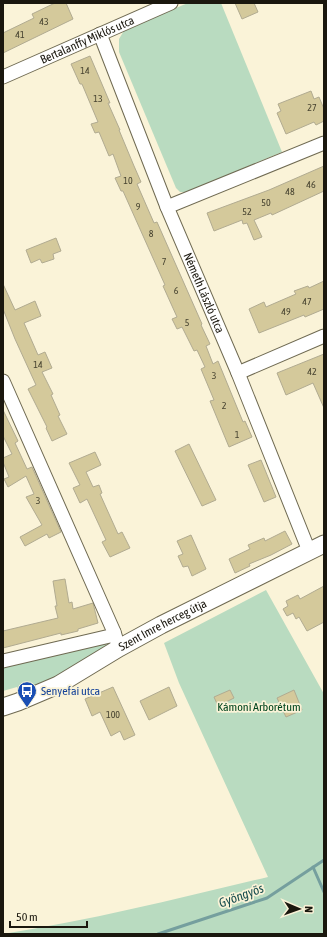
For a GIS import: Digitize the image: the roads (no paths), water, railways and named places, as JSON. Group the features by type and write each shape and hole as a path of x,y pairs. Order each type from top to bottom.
{"main road":[{"name":"Szent Imre herceg útja","path":"3,707 58,685 117,640 316,548"}],"street":[{"name":"Bertalanffy Miklós utca","path":"3,77 172,3"},
{"name":"Németh László utca","path":"100,34 167,207 238,373 316,548"},
{"path":"167,207 324,143"},
{"path":"238,373 324,336"},
{"path":"3,381 117,640"},
{"name":"Szent Imre herceg útja","path":"3,660 110,636 117,640"}],"waterway":[{"name":"Gyöngyös","path":"158,934 267,898 324,860"},
{"path":"313,867 324,892"}],"place":[{"name":"Senyefai utca","path":"27,708"}],"park label":[{"name":"Kámoni Arborétum","path":"259,707"}]}
